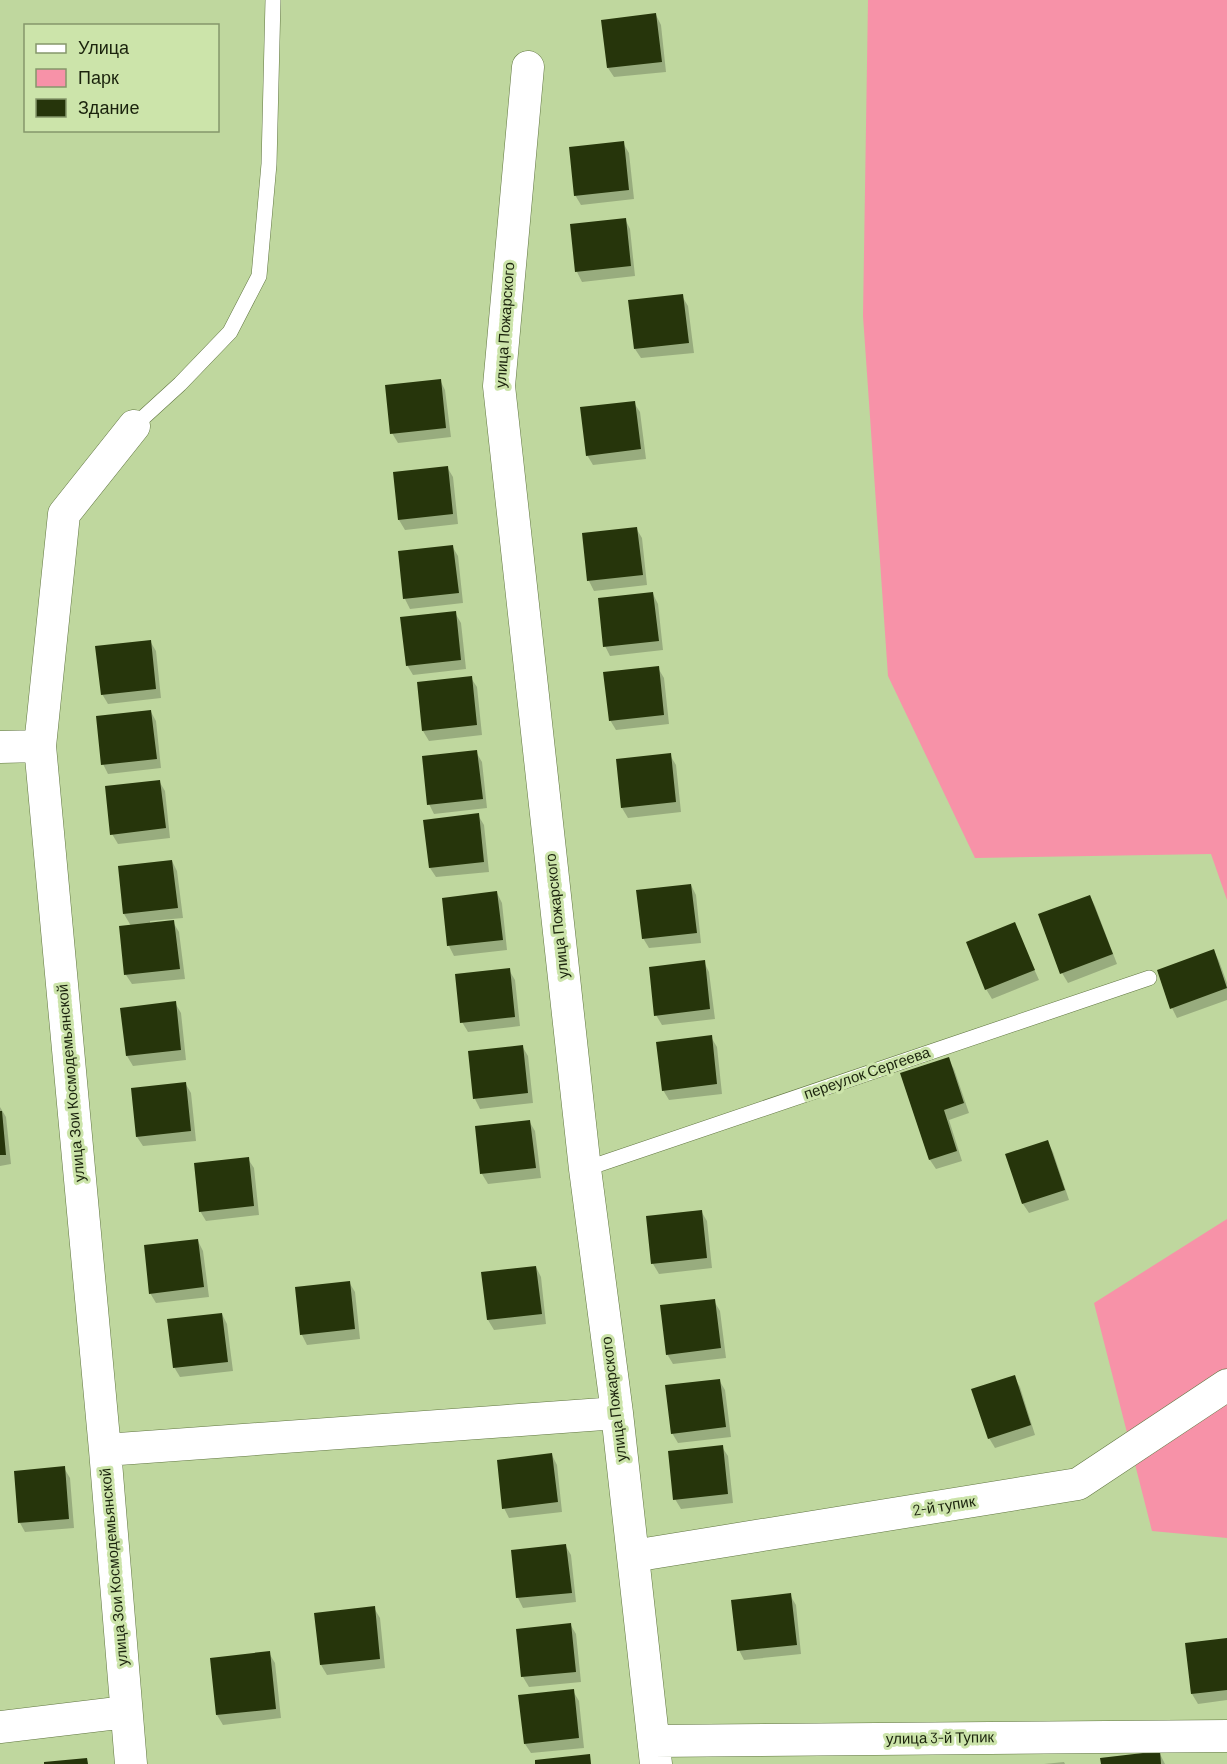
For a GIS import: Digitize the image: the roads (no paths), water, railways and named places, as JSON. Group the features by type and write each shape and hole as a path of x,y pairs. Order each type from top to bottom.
{"street":[{"name":"улица Пожарского","path":"528,67 499,386 585,1169 617,1413 655,1752"},
{"name":"улица Зои Космодемьянской","path":"131,1764 105,1450 40,746 64,514 134,426"},
{"path":"0,747 40,746"},
{"name":"2-й тупик","path":"633,1556 1078,1484 1227,1385"},
{"path":"105,1450 617,1413"},
{"path":"0,1727 126,1712"},
{"name":"улица 3-й Тупик","path":"655,1752 1227,1736"}],"lane":[{"path":"134,426 180,384 230,332 259,276 269,164 273,0"},
{"name":"переулок Сергеева","path":"585,1169 1149,978"}]}
